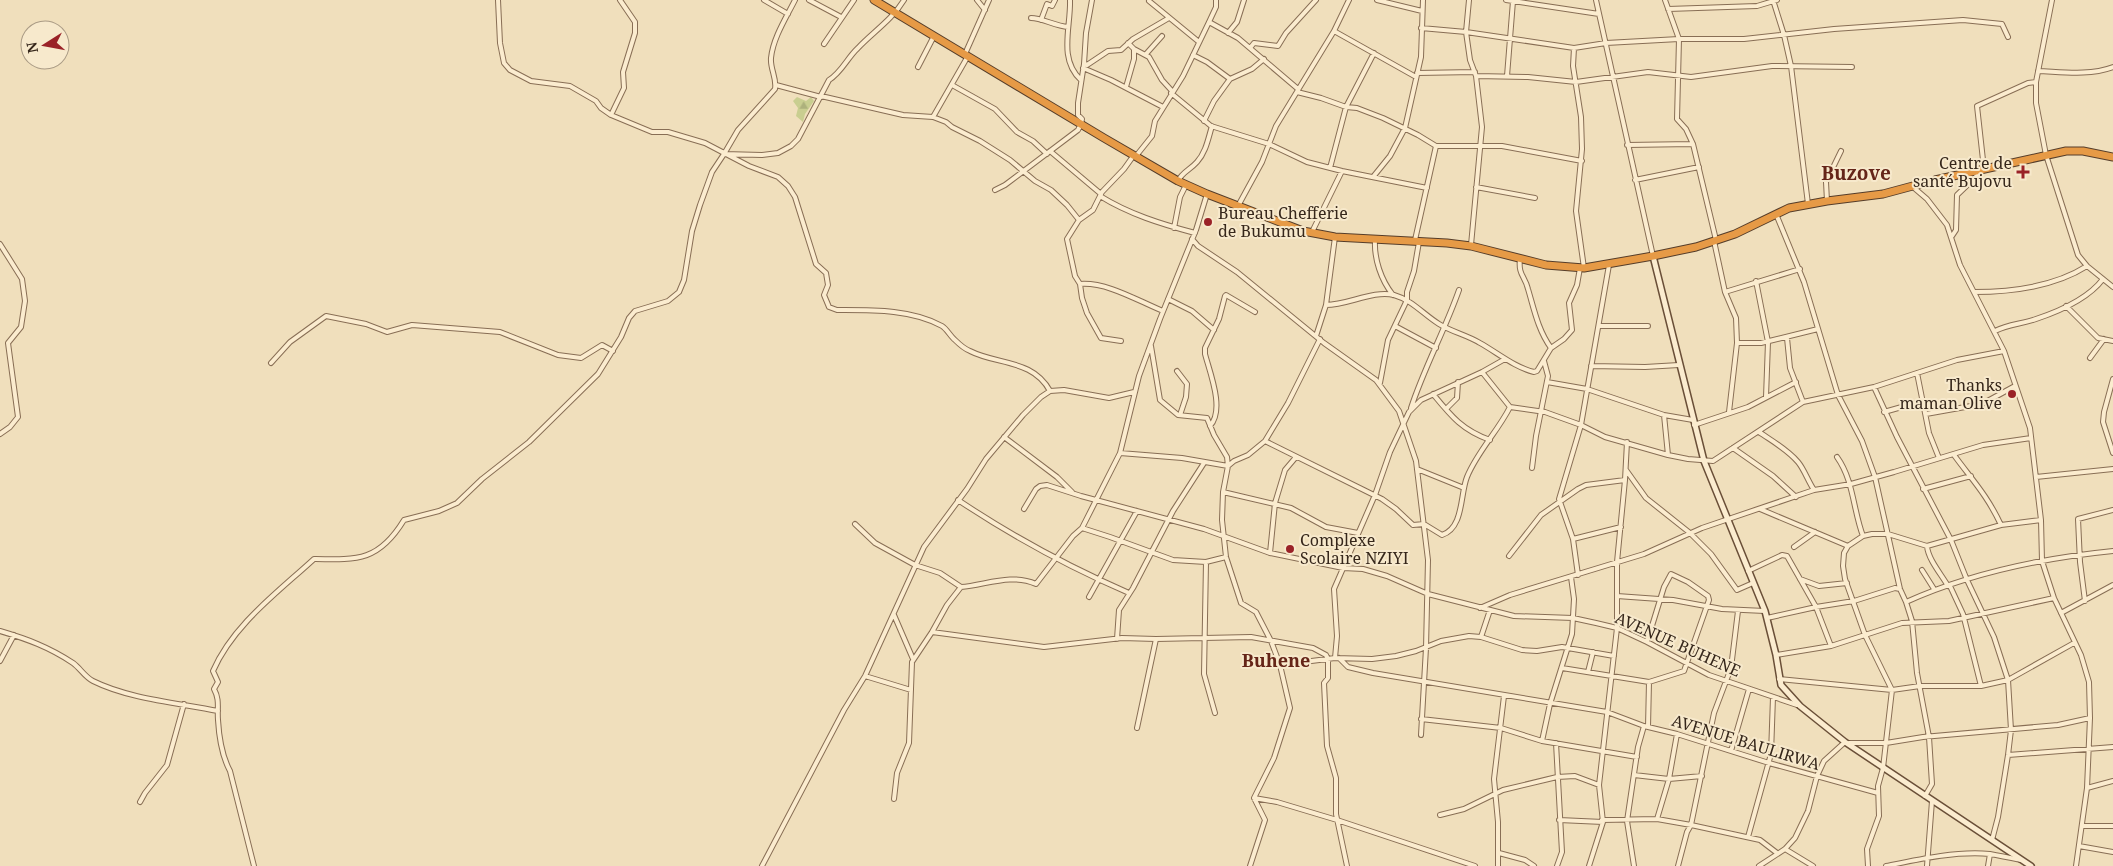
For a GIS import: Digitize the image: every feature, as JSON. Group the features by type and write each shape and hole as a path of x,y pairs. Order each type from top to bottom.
{"highway":[{"path":"874,0 1135,156 1178,181 1207,194 1312,233 1335,237 1375,240 1417,240 1471,246 1546,265 1582,268 1609,265 1653,256 1715,241 1746,230 1789,208 1883,194 2046,155 2075,150 2113,157"}],"main road":[{"path":"1653,256 1704,461 1765,611 1776,656 1779,679 1785,690 1800,706 1883,768 2029,865"}],"street":[{"path":"498,0 500,43 504,63 510,70 531,81 570,86 596,101 601,108 612,115 652,132 668,132 705,144 778,177 788,186 795,197 816,264 826,273 828,285 824,295 829,307 837,310 904,313 930,321 944,327 956,341 971,352 1009,362 1028,370 1042,380 1050,391"},
{"path":"612,115 624,88 623,72 635,33 635,22 620,0"},
{"path":"764,0 788,14"},
{"path":"254,866 230,771 224,760 218,719 219,699 214,689 218,682 213,671 225,647 240,628 314,559 352,559 380,550 396,534 404,520 457,504 482,479 529,442 598,374 613,351 629,318 635,311 668,301 679,292 684,280 692,231 712,172 738,130 775,89 776,85 771,58 780,32 795,0"},
{"path":"809,0 841,17"},
{"path":"824,44 854,0"},
{"path":"724,154 762,156 778,153 791,146 798,139 829,80 836,76 856,50 886,23 904,0"},
{"path":"977,0 985,10"},
{"path":"933,117 952,85 989,0"},
{"path":"1041,20 1047,4 1052,6 1055,0"},
{"path":"1070,0 1068,56 1075,74 1081,80"},
{"path":"995,190 1071,136 1081,124 1082,119 1078,116 1078,103 1092,0"},
{"path":"1121,341 1101,338 1082,298 1067,238 1079,220 1093,210 1100,195 1152,136 1156,121 1163,107 1209,22 1216,7 1216,0"},
{"path":"1228,33 1237,22 1244,0"},
{"path":"1250,48 1254,43 1278,46 1286,33 1316,0"},
{"path":"1238,206 1276,126 1334,32 1349,0"},
{"path":"1378,0 1422,10"},
{"path":"1373,177 1390,156 1405,128 1421,57 1423,0"},
{"path":"1469,0 1466,32 1470,60 1475,74 1482,127 1471,246"},
{"path":"1506,0 1599,14"},
{"path":"1596,0 1653,256"},
{"path":"1665,0 1678,39 1677,118 1686,129 1694,144 1726,292 1736,318 1737,343 1729,412"},
{"path":"2052,0 2036,82 2036,103 2046,155 2078,255 2087,266 2113,287"},
{"path":"1149,1 1199,42"},
{"path":"1507,76 1514,1"},
{"path":"1668,9 1756,6 1775,1 1791,66 1808,204"},
{"path":"1031,18 1060,27 1068,27"},
{"path":"1084,66 1108,51 1120,50 1169,18"},
{"path":"1421,28 1466,32 1574,48 1606,43 1678,39 1744,39 1834,29 1963,20 2002,24 2008,36"},
{"path":"1209,22 1250,48 1298,90 1346,107 1357,108 1405,128 1436,146 1502,146 1582,161"},
{"path":"1334,32 1417,75 1475,74 1576,82 1648,72 1678,76 1700,76 1772,66 1852,67"},
{"path":"918,67 935,36"},
{"path":"1146,54 1162,36"},
{"path":"1128,43 1134,49 1146,54 1172,92 1212,126 1269,144 1307,162 1426,188"},
{"path":"1326,305 1350,303 1380,294 1392,295 1406,300 1446,327 1480,343 1505,359 1532,372 1537,371 1551,348 1564,339 1572,330 1569,303 1582,268 1576,211 1582,161 1581,117 1573,66 1574,48"},
{"path":"1126,87 1134,59 1134,49"},
{"path":"1330,168 1346,107 1374,53"},
{"path":"1193,54 1230,79"},
{"path":"1204,121 1214,101 1230,79 1252,69 1264,59"},
{"path":"1084,66 1163,107"},
{"path":"2038,71 2087,73 2113,67"},
{"path":"1952,236 1956,230 1957,195 1984,169 1981,134 1976,111 1977,106 2028,83 2036,82"},
{"path":"776,85 903,115 933,117 980,140 1010,160 1051,190 1079,220"},
{"path":"952,85 995,109 1017,132 1033,141 1114,206 1141,218 1195,233"},
{"path":"1178,181 1181,174 1193,167 1205,152 1212,126"},
{"path":"1627,146 1694,144"},
{"path":"1380,383 1388,340 1406,300 1414,271 1426,188 1436,146"},
{"path":"1827,201 1826,182 1841,151"},
{"path":"1635,180 1699,167"},
{"path":"1312,233 1342,171"},
{"path":"1174,228 1180,197 1186,185"},
{"path":"1912,186 1927,198 1940,214 1952,236 1960,265 2004,351 2030,428 2041,520 2042,561 2054,598 2081,655 2089,682 2090,718 2087,788 2076,866"},
{"path":"1476,187 1535,198"},
{"path":"855,524 872,542 915,565 940,573 961,587 1012,579 1024,579 1036,584 1073,536 1082,528 1120,453 1134,392 1163,311 1195,233 1207,194"},
{"path":"1776,214 1800,269 1838,395 1862,441 1875,477 1900,589 1912,621 1929,738 1932,784 1925,796"},
{"path":"1316,336 1326,305 1335,237"},
{"path":"1192,239 1198,246 1245,278 1320,340 1380,383 1399,411 1417,469 1428,560 1426,648 1421,735"},
{"path":"1375,240 1374,249 1380,272 1392,295"},
{"path":"0,244 22,279 25,301 22,327 8,344 18,417 10,427 0,434"},
{"path":"1520,259 1520,274 1528,288 1543,336 1551,348"},
{"path":"1578,575 1573,539 1559,503 1581,425 1609,265"},
{"path":"1974,292 2002,292 2040,285 2069,276 2087,266"},
{"path":"1726,292 1756,281 1800,269"},
{"path":"1994,331 2007,325 2036,319 2066,306 2095,290 2103,279"},
{"path":"1756,281 1768,342 1766,398"},
{"path":"1080,284 1107,288 1163,311"},
{"path":"1337,658 1334,592 1375,495 1390,452 1446,327 1459,290"},
{"path":"1210,426 1216,416 1216,393 1205,348 1214,330 1226,295 1255,312"},
{"path":"1168,300 1192,311 1214,330"},
{"path":"2066,306 2098,338 2113,341"},
{"path":"271,363 290,342 326,316 366,324 387,332 412,325 500,332 558,356 581,358 602,345 613,351"},
{"path":"1395,326 1436,348"},
{"path":"1598,326 1648,326"},
{"path":"1737,343 1768,342 1818,329"},
{"path":"1787,338 1788,358 1803,402"},
{"path":"2090,358 2104,339"},
{"path":"1120,453 1182,458 1228,466 1265,441 1288,403 1320,340"},
{"path":"1151,344 1159,397 1162,403 1180,415 1208,418 1216,438 1226,453 1228,466 1223,492 1226,557 1242,603 1256,612 1280,665 1290,712 1274,758 1254,798"},
{"path":"1482,372 1510,407 1541,412 1581,425 1604,437 1668,455 1704,461 1717,459 1803,402 1874,387 1957,360 2004,351"},
{"path":"1409,412 1421,400 1482,372 1505,359"},
{"path":"1532,468 1536,436 1547,382 1548,372 1544,360"},
{"path":"1591,366 1645,367 1679,365"},
{"path":"1177,371 1187,384 1186,397 1180,415"},
{"path":"1917,374 1929,433 1939,458"},
{"path":"2113,379 2103,422 2113,453"},
{"path":"1446,409 1457,398 1458,382"},
{"path":"1547,382 1587,389 1694,423 1727,415 1729,412 1748,407 1796,382"},
{"path":"1926,414 1982,404 2015,386"},
{"path":"1874,387 1884,412 1951,540 1967,580 1994,637 2008,680 2010,730 2008,755 1998,817 1992,840"},
{"path":"762,866 844,710 865,676 924,546 986,459 1041,397 1050,391 1064,390 1109,398 1134,392"},
{"path":"1432,394 1458,423 1471,433 1490,440"},
{"path":"1884,412 1923,401"},
{"path":"2106,405 2113,405"},
{"path":"1265,441 1296,458 1375,495 1396,509 1413,525 1424,524 1440,534 1450,530 1458,517 1464,488 1474,463 1510,407"},
{"path":"1664,415 1668,455"},
{"path":"1759,432 1786,449 1799,463 1814,490"},
{"path":"1004,437 1057,477 1073,494"},
{"path":"1480,608 1519,592 1644,554 1728,518 1814,490 1851,484 1984,445 2031,438"},
{"path":"1589,866 1602,821 1599,785 1617,628 1617,562 1626,470 1626,442"},
{"path":"1733,448 1774,476 1796,497"},
{"path":"1954,455 1990,503 2001,525"},
{"path":"1837,457 1845,468 1851,484 1858,523 1863,536"},
{"path":"1270,553 1275,503 1285,470 1296,458"},
{"path":"1117,639 1119,610 1168,520 1204,463"},
{"path":"1417,469 1464,488"},
{"path":"1626,470 1646,498 1690,533 1711,554 1737,590 1753,583"},
{"path":"2036,477 2113,470"},
{"path":"1923,489 1970,476"},
{"path":"1509,556 1541,515 1581,487 1625,480"},
{"name":"AVENUE BUHENE","path":"1024,509 1032,493 1040,486 1047,486 1204,529 1270,553 1343,568 1363,569 1387,576 1428,594 1480,608 1514,616 1573,618 1617,628 1669,653 1687,665 1726,682 1800,706"},
{"path":"1223,492 1292,508 1326,528 1358,533"},
{"path":"958,500 1020,539 1099,580 1129,593"},
{"path":"1759,509 1848,546"},
{"path":"2085,601 2079,554 2078,519 2113,510"},
{"path":"1089,597 1138,511"},
{"path":"1868,866 1868,849 1879,816 1878,782 1883,768 1892,690 1865,634 1847,583 1843,566 1844,553 1848,546 1863,536 1872,534 1888,534 1927,546 2001,525 2041,520"},
{"path":"1573,539 1620,526"},
{"path":"1082,528 1173,560 1206,562 1226,557"},
{"path":"1794,547 1816,532"},
{"path":"1927,546 1928,556 1935,563 1949,586 1963,618 1981,686"},
{"path":"1906,602 1934,590 1967,580 2042,561 2079,554 2113,551"},
{"path":"1748,570 1784,555 1816,606 1832,646"},
{"path":"1206,562 1204,674 1215,714"},
{"path":"1922,570 1934,590"},
{"path":"1562,668 1649,682 1658,677 1684,671 1709,600 1707,594 1671,574 1660,598 1647,642"},
{"path":"1542,740 1550,704 1572,634 1574,599 1571,577"},
{"path":"1800,578 1819,586 1847,583"},
{"path":"2061,614 2113,585"},
{"path":"913,659 932,632 947,605 961,587"},
{"path":"1767,618 1816,606 1831,606 1854,601 1893,589 1900,589"},
{"path":"1617,596 1660,598 1738,611 1765,611"},
{"path":"1776,656 1832,646 1892,625 1912,621 1949,621 2054,598"},
{"path":"1482,636 1490,610"},
{"path":"1678,866 1687,832 1692,825 1714,713 1731,668 1738,611"},
{"path":"894,615 913,659 909,743 897,773 894,799"},
{"path":"0,631 34,641 52,649 75,665 90,680 140,696 218,711"},
{"path":"932,632 1044,647 1117,639 1251,637 1312,648 1326,655 1328,659 1328,678 1324,683 1325,727 1327,746 1336,778 1337,820 1347,866"},
{"path":"0,661 14,635"},
{"path":"1280,665 1337,658 1374,659 1426,648 1456,638 1482,636 1522,650 1536,651 1562,647 1614,656"},
{"path":"1137,728 1156,639"},
{"path":"1779,679 1892,690 1920,686 1981,686 2008,680 2074,643"},
{"path":"1588,672 1593,652"},
{"name":"AVENUE BAULIRWA","path":"1337,658 1350,667 1504,696 1608,712 1646,726 1709,745 1878,793"},
{"path":"865,676 911,690"},
{"path":"1634,866 1627,821 1637,757 1646,726 1649,682"},
{"path":"1731,751 1749,689"},
{"path":"1498,866 1499,854 1494,779 1504,696"},
{"path":"1748,837 1773,742 1773,697"},
{"path":"140,802 144,793 167,765 184,704"},
{"path":"1759,866 1785,849 1795,838 1808,811 1817,776 1824,761 1847,742 1886,743 2058,725 2090,718"},
{"path":"1421,719 1501,728 1556,743 1637,757"},
{"path":"1657,819 1669,779 1677,734"},
{"path":"1556,743 1556,777 1562,852 1557,866"},
{"path":"2008,755 2113,747"},
{"path":"1634,774 1669,779 1702,776"},
{"path":"1440,816 1464,808 1495,793 1556,777 1575,776 1599,785"},
{"path":"2087,788 2113,781"},
{"path":"1254,798 1277,802 1337,820 1475,866"},
{"path":"1250,866 1265,820 1254,798"},
{"path":"1926,866 1932,801"},
{"path":"1559,820 1627,821 1657,819 1760,840 1777,853"},
{"path":"2082,826 2113,826"},
{"path":"2080,846 2113,852"},
{"path":"1785,849 1813,866"},
{"path":"1499,854 1525,860 1534,866"},
{"path":"1886,866 1927,858 1962,854 1990,854 2021,860"},
{"path":"1988,866 1990,854"}],"green space":[{"path":"797,97 806,101 811,97 814,101 805,114 803,122 796,116 798,108 793,101"}],"place":[{"name":"Centre de santé Bujovu","path":"2023,172"},
{"name":"Bureau Chefferie de Bukumu","path":"1208,222"},
{"name":"Thanks maman Olive","path":"2012,394"},
{"name":"Complexe Scolaire NZIYI","path":"1290,549"}],"district":[{"name":"Buzove","path":"1856,173"},
{"name":"Buhene","path":"1276,660"}]}
